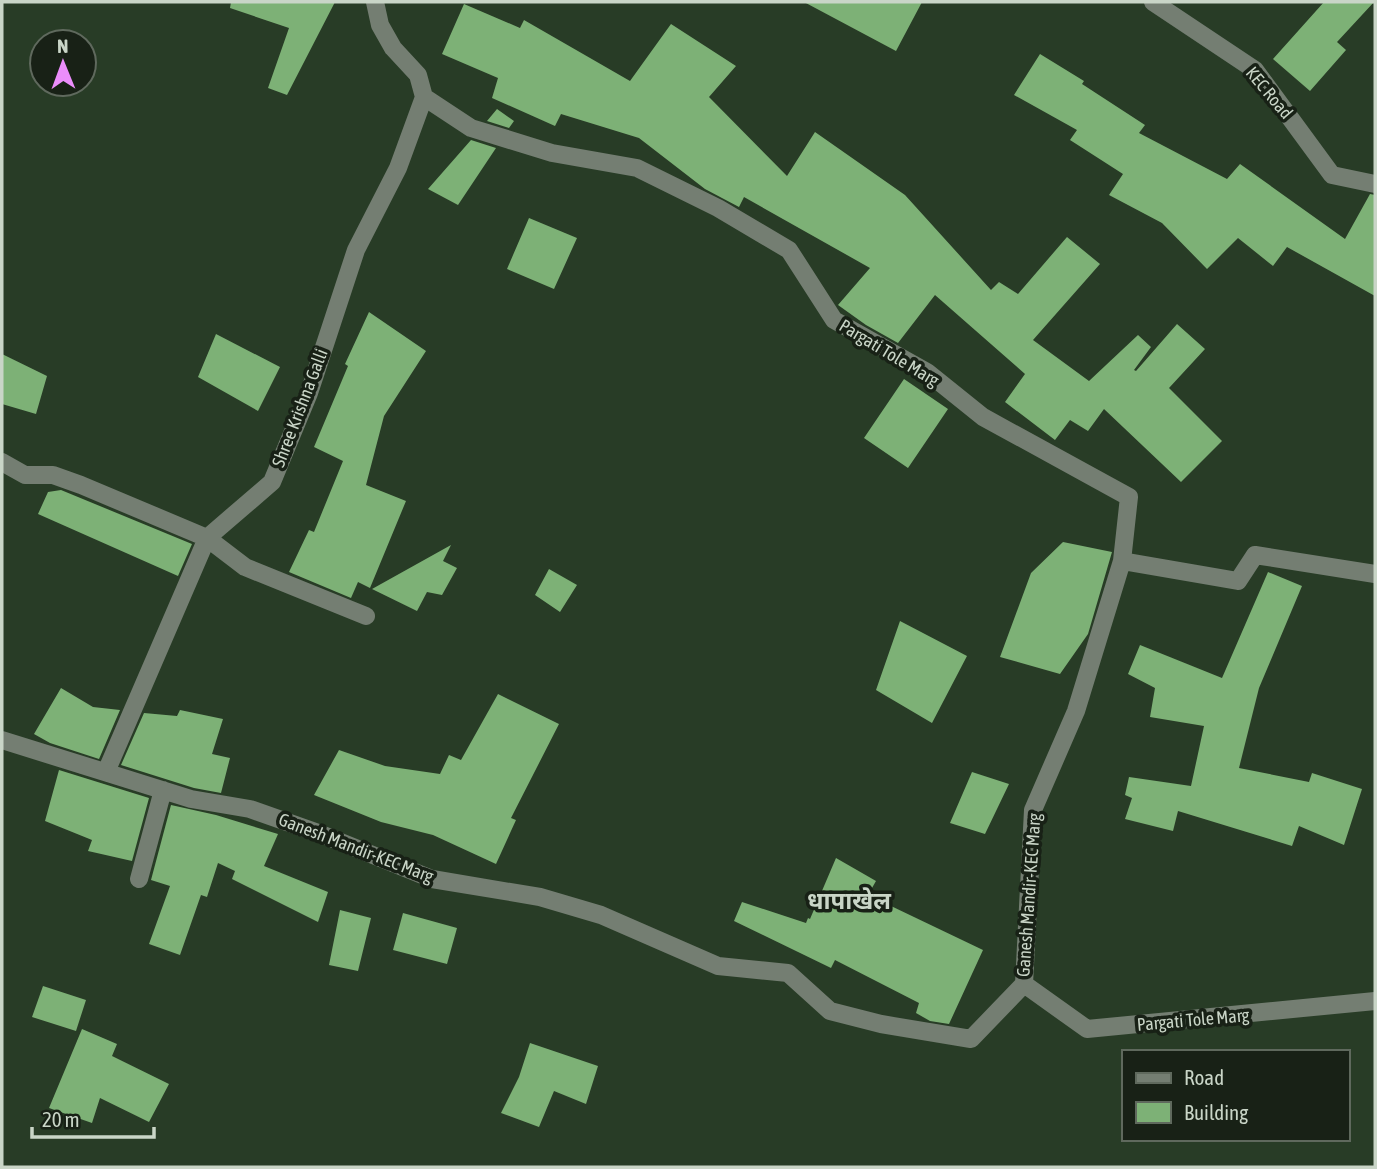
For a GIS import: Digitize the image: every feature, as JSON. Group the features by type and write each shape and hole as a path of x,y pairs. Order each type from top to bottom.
{"street":[{"path":"375,2 380,25 393,48 418,75 424,97"},
{"name":"KEC Road","path":"1153,2 1255,70 1332,175 1375,184"},
{"name":"Shree Krishna Galli","path":"106,772 207,538 272,482 309,393 356,250 398,168 424,97"},
{"name":"Pargati Tole Marg","path":"424,97 471,128 552,153 637,168 718,208 789,250 834,320 927,372 983,417 1129,496 1122,561"},
{"path":"2,462 25,475 53,475 81,485 207,538 245,567 366,616"},
{"path":"1122,561 1238,581 1255,555 1375,574"},
{"name":"Ganesh Mandir-KEC Marg","path":"2,740 191,799 250,809 321,834 432,879 540,897 601,915 719,966 788,972 830,1011 881,1024 971,1039 1024,984 1033,810 1076,711 1122,561"},
{"path":"139,879 163,790"},
{"name":"Pargati Tole Marg","path":"1024,984 1087,1029 1375,1001"}],"building":[{"path":"231,2 335,2 287,95 268,88 289,28 230,8"},
{"path":"804,2 922,2 896,51"},
{"path":"1324,2 1374,2 1337,42 1346,50 1310,91 1273,59"},
{"path":"464,4 520,28 524,20 630,81 671,24 736,66 709,97 787,176 815,132 905,195 991,290 999,282 1018,294 1067,237 1100,264 1033,340 1089,381 1138,335 1151,347 1134,370 1136,371 1177,324 1205,349 1169,388 1222,441 1181,482 1104,409 1088,431 1070,420 1055,440 1005,402 1025,374 935,295 898,343 838,305 870,268 744,197 739,207 705,189 639,138 561,114 555,126 492,98 498,78 442,54"},
{"path":"1040,54 1084,81 1082,84 1145,125 1139,133 1227,179 1240,164 1345,239 1370,194 1375,195 1375,296 1287,247 1273,266 1238,238 1207,269 1162,223 1109,195 1123,174 1070,140 1077,130 1014,95"},
{"path":"497,109 514,121 509,128 487,121"},
{"path":"471,140 496,148 458,205 428,189"},
{"path":"529,218 577,238 554,289 507,269"},
{"path":"369,312 426,351 384,416 366,485 406,501 370,588 358,582 351,598 289,572 309,530 314,532 343,461 314,447 348,366 345,364"},
{"path":"216,334 280,367 258,411 198,377"},
{"path":"2,354 47,376 36,414 2,404"},
{"path":"904,379 948,409 908,468 864,438"},
{"path":"61,490 192,544 178,576 38,514 48,492"},
{"path":"1063,542 1112,552 1088,634 1060,674 1000,657 1031,573"},
{"path":"451,545 443,561 457,568 442,595 427,592 417,611 372,589"},
{"path":"549,569 577,585 560,612 535,595"},
{"path":"1268,572 1302,586 1259,688 1239,768 1309,782 1312,773 1362,789 1344,845 1299,826 1292,846 1178,811 1173,831 1125,819 1132,798 1125,795 1129,777 1191,786 1204,726 1150,717 1155,688 1128,674 1140,645 1222,678"},
{"path":"900,621 967,656 932,723 876,690"},
{"path":"61,688 93,707 120,710 99,759 50,743 34,734"},
{"path":"498,694 559,724 511,818 516,820 496,864 433,835 381,822 314,795 339,750 385,766 440,774 449,755 461,760"},
{"path":"180,710 223,719 212,754 230,758 221,793 194,788 121,765 144,713 177,716"},
{"path":"59,770 149,798 132,861 88,851 92,840 45,821"},
{"path":"972,772 1009,784 985,834 950,823"},
{"path":"171,805 216,815 278,834 264,866 328,892 318,922 232,879 235,871 218,863 207,897 201,895 180,955 149,944 170,886 151,880"},
{"path":"836,858 876,881 868,895 983,950 949,1024 930,1021 916,1013 919,1003 835,960 831,968 734,921 742,902 806,923"},
{"path":"340,910 371,918 358,971 329,965"},
{"path":"403,913 457,928 447,964 393,950"},
{"path":"43,986 86,1000 76,1031 32,1017"},
{"path":"82,1029 117,1044 112,1056 169,1084 149,1122 100,1098 92,1123 49,1108"},
{"path":"530,1043 598,1066 586,1104 554,1091 539,1127 501,1113 519,1077"}],"district":[{"name":"धापाखेल","path":"849,901"}]}
